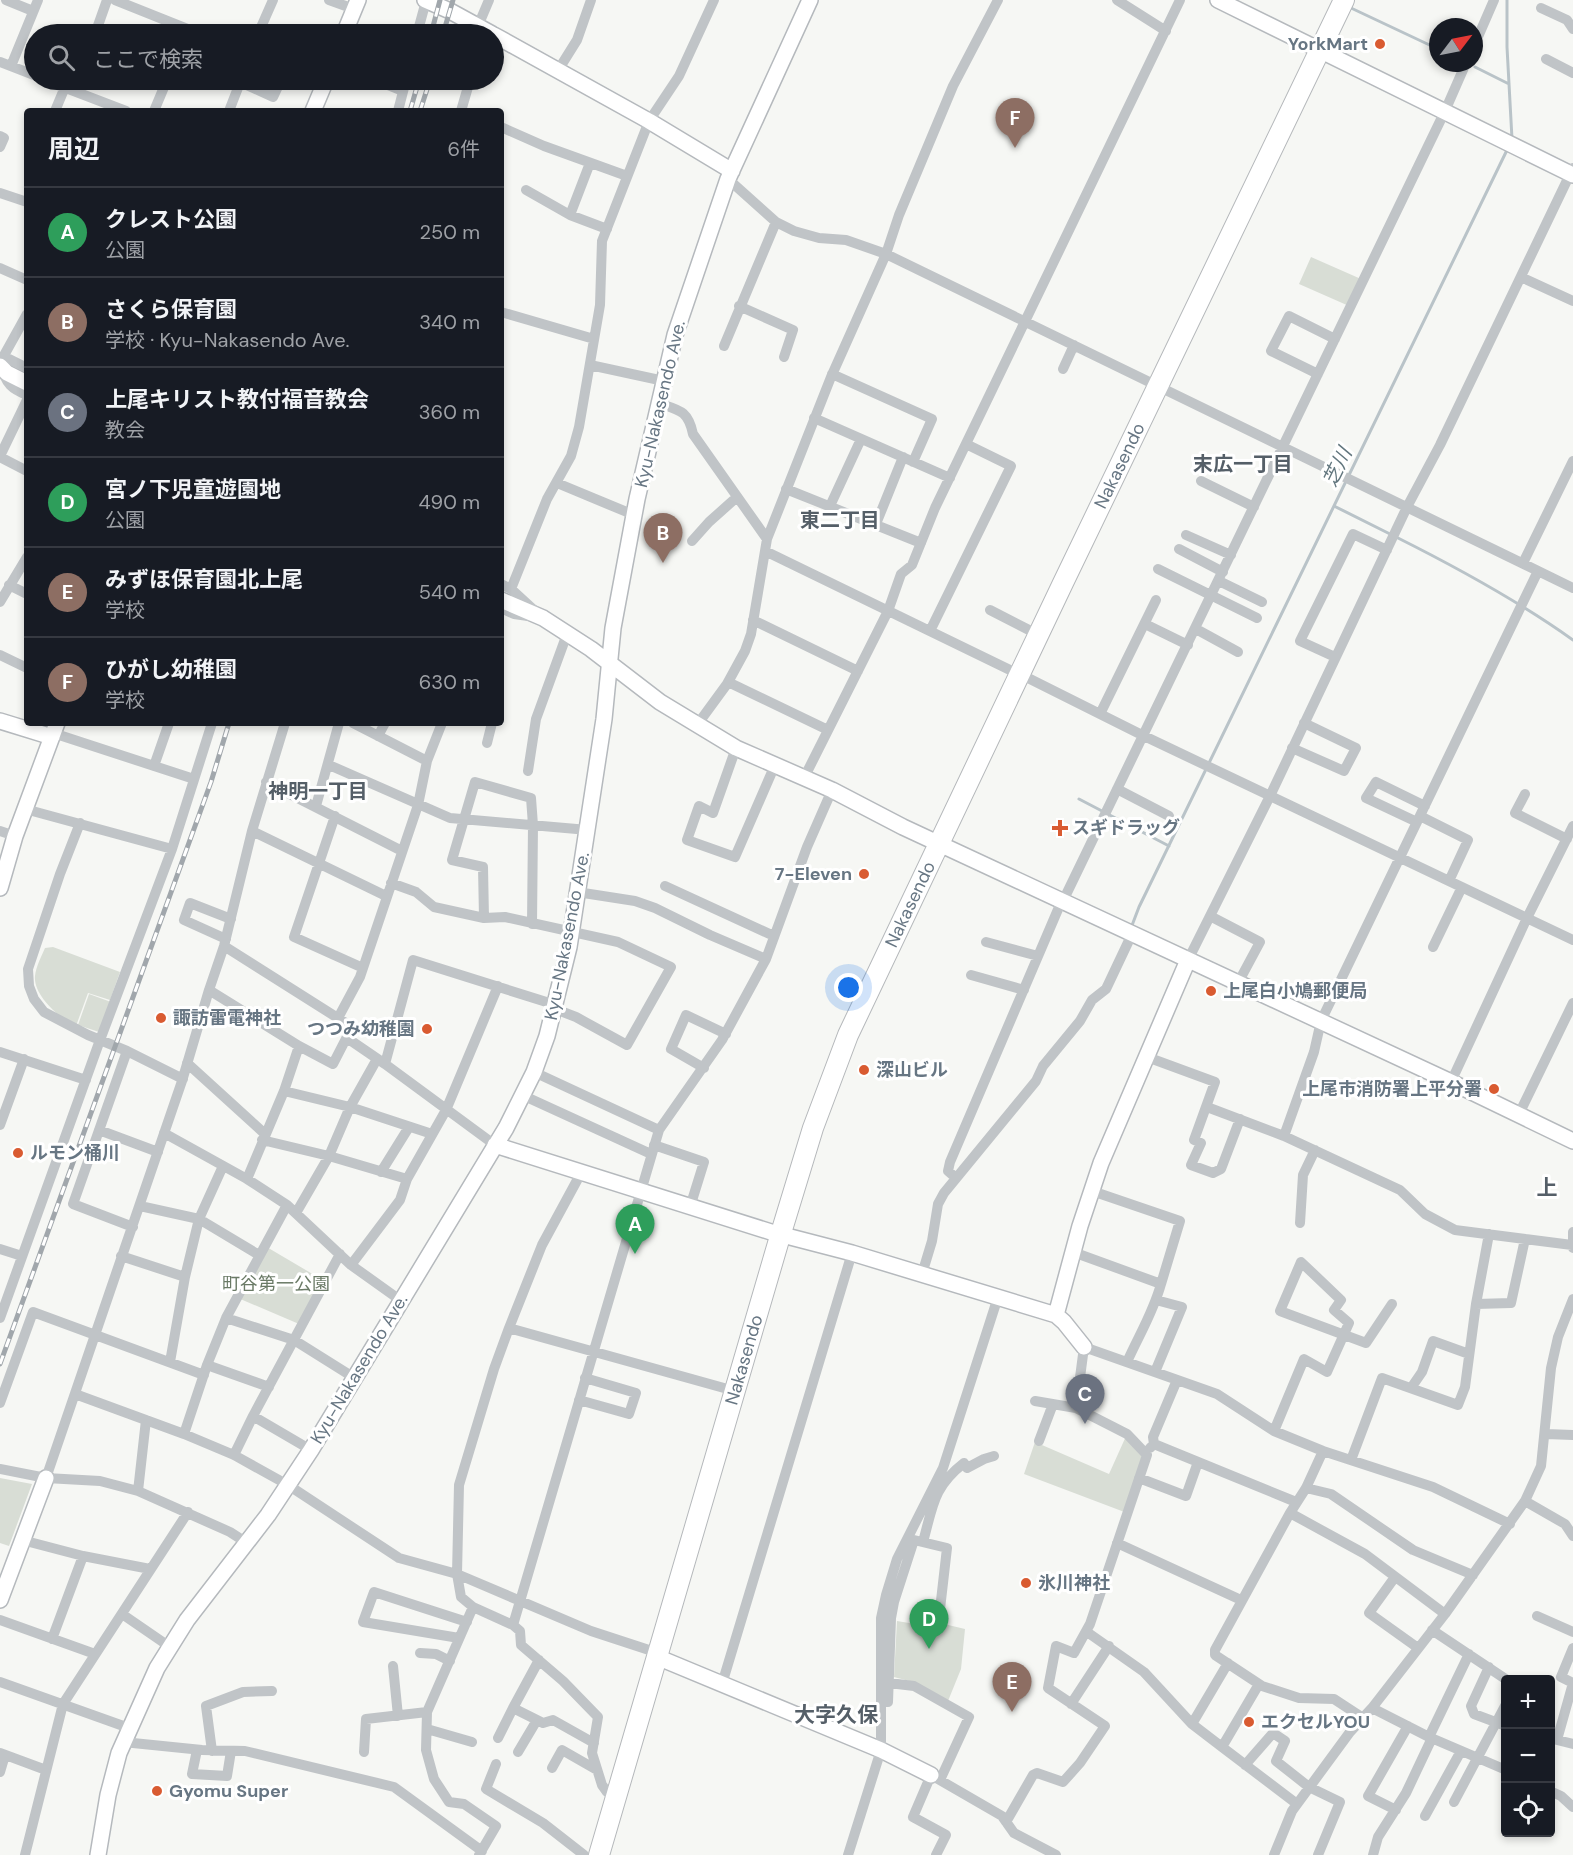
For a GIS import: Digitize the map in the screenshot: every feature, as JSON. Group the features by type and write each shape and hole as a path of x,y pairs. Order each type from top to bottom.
{"highway":[{"name":"Nakasendo","path":"1315,49 1333,0"},
{"name":"Nakasendo","path":"589,1855 653,1653 776,1233 803,1125 829,1056 857,989 935,841 1315,49 1344,0"},
{"name":"Nakasendo","path":"1015,672 1029,630 1153,385"},
{"name":"Nakasendo","path":"599,1855 724,1388 776,1233"}],"street":[{"path":"6,0 33,11"},
{"path":"26,24 38,0"},
{"path":"99,24 107,0"},
{"path":"115,0 169,24"},
{"path":"263,24 273,0"},
{"path":"329,0 356,5 348,24"},
{"path":"419,24 425,0 471,24"},
{"path":"487,24 489,0"},
{"path":"557,72 577,40 591,0"},
{"path":"714,0 679,76 649,121 602,241 600,305 579,424 571,456 547,500 504,591 609,663 660,702 736,748 832,790 903,827 1573,1141"},
{"name":"Kyu-Nakasendo Ave.","path":"98,1855 108,1795 126,1735 157,1668 188,1620 247,1544 311,1450 495,1145 534,1072 555,1007 571,933 607,698 609,663 634,515 675,335 730,175 810,0"},
{"path":"697,725 728,682 745,651 753,620 767,539 786,489 832,374 886,254 898,215 953,86 998,0"},
{"path":"1117,0 1166,31"},
{"path":"804,778 888,611 901,574 912,565 966,444 1180,0"},
{"path":"1056,1315 1101,1163 1188,960 1270,796 1407,507 1440,445 1572,172 1218,0"},
{"path":"1483,25 1494,0"},
{"path":"1541,8 1567,20 1573,29"},
{"path":"24,28 5,64 24,71"},
{"path":"504,42 649,121 730,175 776,222 794,231 819,238 846,240 886,254 1573,588"},
{"path":"1546,59 1573,73"},
{"path":"922,1274 932,1241 938,1204 952,1175 1038,956 1142,735 1212,596 1462,72"},
{"path":"58,108 69,90"},
{"path":"72,90 111,108"},
{"path":"155,108 163,90"},
{"path":"230,108 237,90"},
{"path":"259,90 273,97 276,90"},
{"path":"314,108 322,90"},
{"path":"398,90 403,92 399,108"},
{"path":"463,108 468,90"},
{"path":"504,128 544,146 627,176"},
{"path":"0,136 4,138 0,147"},
{"path":"570,215 590,162"},
{"path":"526,190 570,215 607,230"},
{"path":"0,193 24,201"},
{"path":"724,346 776,222"},
{"path":"0,268 24,279"},
{"path":"1521,277 1573,301"},
{"path":"739,306 793,330 784,357"},
{"path":"504,313 594,339"},
{"path":"1318,374 1271,351 1289,316 1335,339"},
{"path":"24,321 1,363 6,382 24,395"},
{"path":"1063,369 1074,345"},
{"path":"1,363 9,358 24,366"},
{"path":"1,363 7,373 24,382"},
{"path":"590,365 664,381"},
{"path":"832,374 932,419 908,459 876,524"},
{"path":"658,402 682,412 689,418 693,434 767,539"},
{"path":"24,404 0,457 24,469"},
{"path":"814,418 950,478"},
{"path":"830,506 861,439"},
{"path":"930,631 1011,466 966,444"},
{"path":"1523,563 1573,461"},
{"path":"1201,481 1254,507"},
{"path":"557,483 634,515"},
{"path":"786,489 921,543"},
{"path":"692,542 709,522 737,497"},
{"path":"1335,657 1300,641 1353,534 1387,550"},
{"path":"1186,535 1231,555"},
{"path":"1179,549 1262,602"},
{"path":"765,551 1142,735 1573,940"},
{"path":"4,593 24,562"},
{"path":"1158,569 1257,618"},
{"path":"1284,1136 1314,1052 1321,1021 1538,571"},
{"path":"4,593 24,594"},
{"path":"1100,714 1156,600"},
{"path":"504,609 514,614 543,618"},
{"path":"990,610 1029,630"},
{"path":"753,620 858,670"},
{"path":"1145,624 1188,645"},
{"path":"1196,629 1238,652"},
{"path":"528,771 536,719 567,634"},
{"path":"0,656 24,663"},
{"path":"728,682 828,730"},
{"path":"0,722 54,731 194,779"},
{"path":"1292,748 1344,771 1356,748 1304,723"},
{"path":"154,766 169,726"},
{"path":"0,1318 100,1040 172,849 211,726"},
{"path":"0,1600 96,1336 121,1256 141,1206 183,1079 225,943 252,831 284,726"},
{"path":"316,806 338,726"},
{"path":"359,726 427,761"},
{"path":"378,736 383,726"},
{"path":"338,1018 363,968 418,805 427,761 441,726"},
{"path":"487,743 491,726"},
{"path":"0,888 15,836 54,731"},
{"path":"736,748 712,813 699,806 687,840 735,857 775,765"},
{"path":"329,765 450,818 588,830"},
{"path":"266,782 402,851"},
{"path":"484,918 483,867 452,861 475,782 531,798 532,924"},
{"path":"1117,789 1169,816"},
{"path":"513,1625 659,1130 726,1034 766,959 807,847 832,790"},
{"path":"1525,794 1515,813 1567,839"},
{"path":"25,809 172,849"},
{"path":"1420,815 1468,840 1449,881"},
{"path":"335,816 294,937 363,968"},
{"path":"80,823 28,969 29,986 34,999 44,1012 183,1079"},
{"path":"1451,1082 1527,918 1573,826"},
{"path":"0,831 15,836"},
{"path":"252,831 386,896"},
{"path":"296,1213 328,1156 350,1107 381,1061 413,960 555,1007 627,1045 671,966 618,942 505,917 484,918 434,907 416,892 391,883"},
{"path":"665,886 774,936"},
{"path":"1433,947 1462,887"},
{"path":"577,892 635,902 655,908 766,959"},
{"path":"209,990 299,1046 333,1064 352,1027 225,943 184,920 190,903 231,919"},
{"path":"1210,916 1260,942 1238,983"},
{"path":"952,1175 1036,1081 1043,1066 1080,1021 1092,1000 1106,989 1132,934"},
{"path":"986,942 1038,956"},
{"path":"971,975 1024,990"},
{"path":"351,1265 400,1200 407,1179 446,1110 498,987"},
{"path":"1519,1114 1569,1020 1573,1003"},
{"path":"704,1068 671,1049 686,1015 726,1034"},
{"path":"347,1038 495,1145 640,1192 1056,1315 1084,1347 1216,1394 1274,1431 1323,1451 1433,1487 1510,1524"},
{"path":"247,1179 284,1090 299,1046"},
{"path":"0,1052 86,1080"},
{"path":"127,1052 73,1204 133,1227"},
{"path":"1147,1057 1215,1082 1194,1140 1201,1143 1191,1165 1214,1173 1221,1169 1240,1119"},
{"path":"0,1125 24,1059"},
{"path":"188,1063 263,1137 407,1179"},
{"path":"534,1072 659,1130"},
{"path":"284,1090 350,1107 432,1134"},
{"path":"522,1095 653,1150 704,1162 690,1207"},
{"path":"1207,1107 1284,1136 1400,1190 1425,1214 1455,1230 1573,1247 1573,1232"},
{"path":"381,1172 410,1127"},
{"path":"99,1130 158,1152"},
{"path":"164,1132 247,1179 287,1205 351,1265 400,1300"},
{"path":"1300,1223 1303,1174 1315,1150"},
{"path":"170,1362 185,1276 199,1219 223,1166"},
{"path":"580,1173 542,1245 494,1369 459,1485 457,1574 461,1597 473,1607 513,1625 520,1631 521,1645 563,1681 598,1717 592,1753 602,1785 608,1792"},
{"path":"1092,1191 1180,1221 1154,1310 1141,1330 1127,1362"},
{"path":"184,1434 205,1370 226,1318 287,1205"},
{"path":"141,1206 199,1219 259,1255"},
{"path":"1351,1460 1382,1377 1458,1405 1465,1387 1476,1304 1490,1234"},
{"path":"1476,1304 1512,1304 1525,1239"},
{"path":"0,1249 22,1256"},
{"path":"1074,1252 1161,1284"},
{"path":"722,1684 852,1253"},
{"path":"234,1455 340,1254"},
{"path":"121,1256 185,1276"},
{"path":"1274,1431 1304,1359 1327,1372 1343,1335 1349,1323 1334,1310 1341,1300 1301,1262 1280,1311 1343,1335 1366,1343 1392,1304"},
{"path":"848,1855 884,1751 891,1618 894,1602 943,1467 998,1297"},
{"path":"1274,1855 1292,1810 1445,1614 1525,1501 1541,1466 1551,1368 1558,1336 1573,1299"},
{"path":"1155,1372 1182,1307 1156,1300"},
{"path":"0,1403 33,1312 170,1362 268,1387"},
{"path":"226,1318 294,1340 353,1377"},
{"path":"509,1328 724,1388"},
{"path":"1411,1388 1422,1372 1433,1341 1469,1354"},
{"path":"1076,1408 1084,1347"},
{"path":"579,1400 629,1414 636,1393 585,1378"},
{"path":"1006,1822 1033,1774 1037,1773 1063,1782 1080,1763 1105,1726 1048,1688 1056,1646 1074,1653 1087,1632 1153,1437 1177,1380"},
{"path":"75,1394 234,1455 288,1485 399,1558 457,1574 591,1631 653,1653 884,1751 936,1777 1002,1816 1014,1833 1056,1855"},
{"path":"1035,1401 1076,1408 1150,1448 1198,1462 1296,1503"},
{"path":"1040,1441 1053,1404"},
{"path":"253,1416 311,1450"},
{"path":"138,1491 146,1420"},
{"path":"1546,1434 1573,1435"},
{"path":"1323,1451 1306,1488 1241,1600 1215,1650 1215,1655 1258,1684 1299,1698 1334,1698 1363,1718"},
{"path":"884,1751 881,1618 897,1559 916,1538 944,1481 964,1463 967,1468 994,1456"},
{"path":"1139,1478 1186,1496 1198,1462"},
{"path":"0,1469 46,1478 100,1481 138,1491 231,1532 247,1544"},
{"path":"1306,1488 1330,1494 1413,1550 1473,1575"},
{"path":"1525,1501 1565,1524 1573,1536"},
{"path":"25,1855 63,1704 188,1512"},
{"path":"1290,1513 1365,1554 1445,1614"},
{"path":"916,1538 947,1548 939,1618"},
{"path":"22,1540 83,1556 150,1569"},
{"path":"1117,1544 1241,1600"},
{"path":"52,1639 83,1556"},
{"path":"1395,1577 1369,1613 1418,1648"},
{"path":"459,1638 363,1622 374,1592 466,1622"},
{"path":"0,1682 63,1704 126,1735 198,1750 245,1751 394,1787 480,1853 496,1826 464,1804 449,1802 434,1779 426,1750 427,1712 473,1607"},
{"path":"122,1614 170,1647"},
{"path":"1538,1616 1573,1632"},
{"path":"0,1620 95,1654"},
{"path":"1432,1630 1501,1676"},
{"path":"1087,1632 1144,1672 1192,1724 1297,1804"},
{"path":"1071,1704 1108,1646"},
{"path":"1555,1736 1573,1683 1561,1677 1573,1648"},
{"path":"420,1653 436,1654 450,1660"},
{"path":"1373,1855 1378,1837 1406,1793 1469,1654"},
{"path":"498,1738 539,1660"},
{"path":"1192,1724 1228,1663"},
{"path":"393,1666 398,1716"},
{"path":"1454,1802 1478,1758 1500,1725 1474,1714 1471,1706 1489,1667"},
{"path":"889,1683 914,1686 969,1717 914,1817 946,1835 936,1855"},
{"path":"1222,1748 1258,1684"},
{"path":"212,1751 206,1706 243,1692 272,1691"},
{"path":"513,1708 543,1723 553,1720 594,1743"},
{"path":"1372,1708 1501,1768"},
{"path":"364,1752 366,1719 427,1712"},
{"path":"518,1752 537,1720"},
{"path":"1395,1810 1368,1796 1408,1726"},
{"path":"427,1729 472,1742"},
{"path":"1245,1765 1273,1733 1286,1742 1276,1761 1310,1787 1340,1802 1318,1855"},
{"path":"1555,1739 1573,1744"},
{"path":"198,1750 192,1774 227,1776 231,1751"},
{"path":"552,1768 562,1750 597,1770"},
{"path":"1425,1816 1461,1751"},
{"path":"0,1772 3,1754 46,1770"},
{"path":"496,1764 486,1789 543,1823 584,1855"},
{"path":"1555,1793 1573,1807"}],"green space":[{"path":"1311,257 1361,279 1349,306 1299,284"},
{"path":"53,947 120,972 110,1000 88,993 76,1026 49,1006 38,991 36,969 45,948"},
{"path":"89,994 111,1002 99,1032 78,1025"},
{"name":"町谷第一公園","path":"265,1246 321,1279 299,1324 238,1298"},
{"path":"1127,1434 1146,1452 1127,1513 1024,1474 1035,1442 1109,1474"},
{"path":"0,1478 32,1484 9,1546 0,1543"},
{"path":"897,1621 939,1628 944,1624 965,1629 961,1669 948,1701 913,1682 894,1677"}],"waterway":[{"name":"芝川","path":"1507,0 1512,139"},
{"path":"1351,8 1429,45"},
{"path":"1483,71 1509,84"},
{"name":"芝川","path":"1131,928 1139,907 1508,148"},
{"path":"1334,506 1390,534"},
{"path":"1396,537 1487,585 1573,640"},
{"path":"1079,799 1169,846"}],"railway":[{"path":"434,24 440,0"},
{"path":"446,24 453,0"},
{"path":"411,108 416,90"},
{"path":"421,108 427,90"},
{"path":"0,1364 211,782 228,726"}],"place":[{"name":"YorkMart","path":"1380,44"},
{"name":"ひがし幼稚園","path":"1015,148"},
{"name":"さくら保育園","path":"663,563"},
{"name":"スギドラッグ","path":"1060,828"},
{"name":"7-Eleven","path":"864,874"},
{"name":"上尾白小鳩郵便局","path":"1211,991"},
{"name":"諏訪雷電神社","path":"161,1018"},
{"name":"つつみ幼稚園","path":"427,1029"},
{"name":"深山ビル","path":"864,1070"},
{"name":"上尾市消防署上平分署","path":"1494,1089"},
{"name":"ルモン桶川","path":"18,1153"},
{"name":"クレスト公園","path":"635,1254"},
{"name":"上尾キリスト教付福音教会","path":"1085,1424"},
{"name":"氷川神社","path":"1026,1583"},
{"name":"宮ノ下児童遊園地","path":"929,1649"},
{"name":"みずほ保育園北上尾","path":"1012,1712"},
{"name":"エクセルYOU","path":"1249,1722"},
{"name":"Gyomu Super","path":"157,1791"}],"district":[{"name":"末広一丁目","path":"1243,464"},
{"name":"東二丁目","path":"840,520"},
{"name":"神明一丁目","path":"318,791"},
{"name":"上","path":"1547,1188"},
{"name":"大字久保","path":"836,1715"}]}
